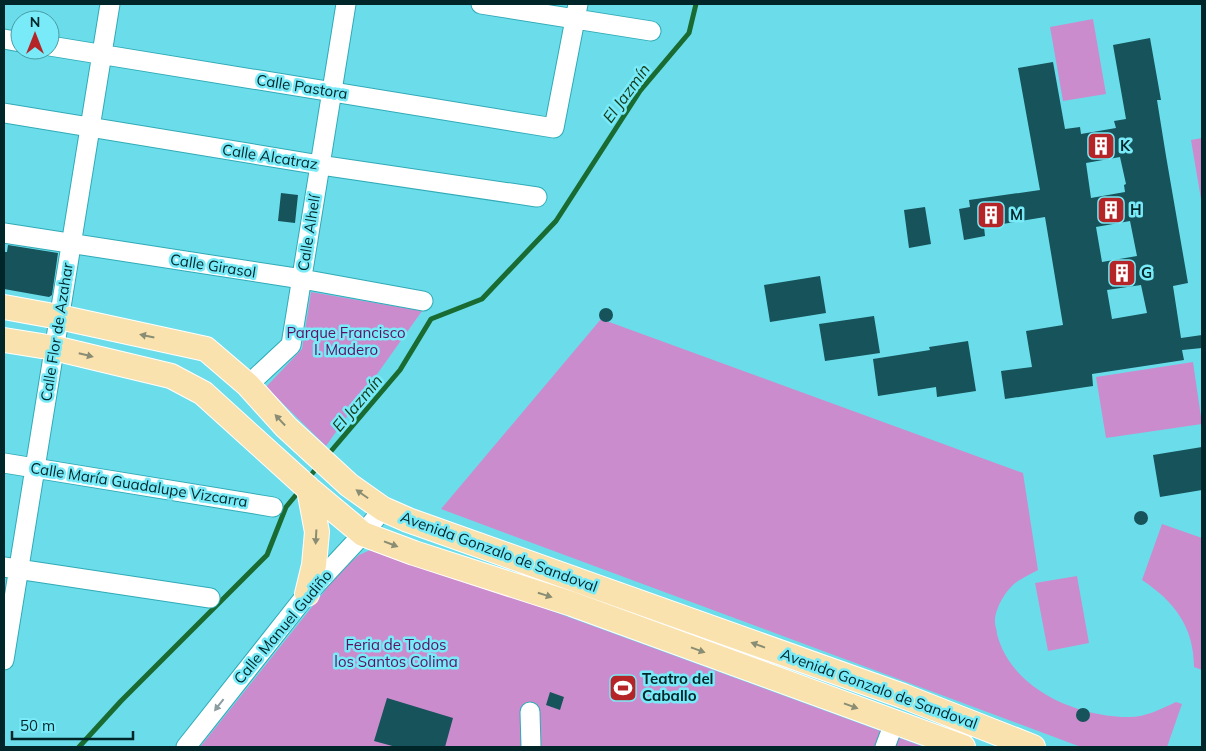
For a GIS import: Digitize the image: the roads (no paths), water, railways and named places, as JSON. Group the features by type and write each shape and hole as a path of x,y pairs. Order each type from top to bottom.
{"main road":[{"name":"Avenida Gonzalo de Sandoval","path":"4,308 59,317 206,349 248,385 286,427 349,485 384,509 408,520 903,696 1033,747"},
{"name":"Avenida Gonzalo de Sandoval","path":"4,340 54,348 171,376 203,393 304,485 363,534 414,553 572,604 963,747"},
{"path":"304,485 317,532 314,565 307,594"}],"street":[{"name":"Calle Flor de Azahar","path":"4,660 11,568 34,468 110,4"},
{"name":"Calle Alhelí","path":"248,385 291,344 346,4"},
{"path":"481,4 576,11 651,31"},
{"name":"Calle Pastora","path":"60,48 554,128 576,11"},
{"name":"Calle Alcatraz","path":"4,113 320,166 537,197"},
{"name":"Calle Girasol","path":"4,233 423,301"},
{"name":"Calle María Guadalupe Vizcarra","path":"4,463 273,508"},
{"name":"Calle Manuel Gudiño","path":"186,747 307,594 384,509"},
{"path":"11,568 210,598"},
{"path":"530,712 531,747"}],"waterway":[{"name":"El Jazmín","path":"326,457 400,370 431,319 482,299 556,221 640,91 689,33 696,4"},
{"name":"El Jazmín","path":"307,480 319,465"},
{"name":"El Jazmín","path":"79,747 121,701 267,555 286,507 301,489"}],"place":[{"name":"K","path":"1101,146"},
{"name":"H","path":"1111,210"},
{"name":"M","path":"991,215"},
{"name":"G","path":"1122,273"},
{"name":"Teatro del Caballo","path":"623,688"}],"park label":[{"name":"Parque Francisco I. Madero","path":"346,342"},
{"name":"Feria de Todos los Santos Colima","path":"396,654"}]}
